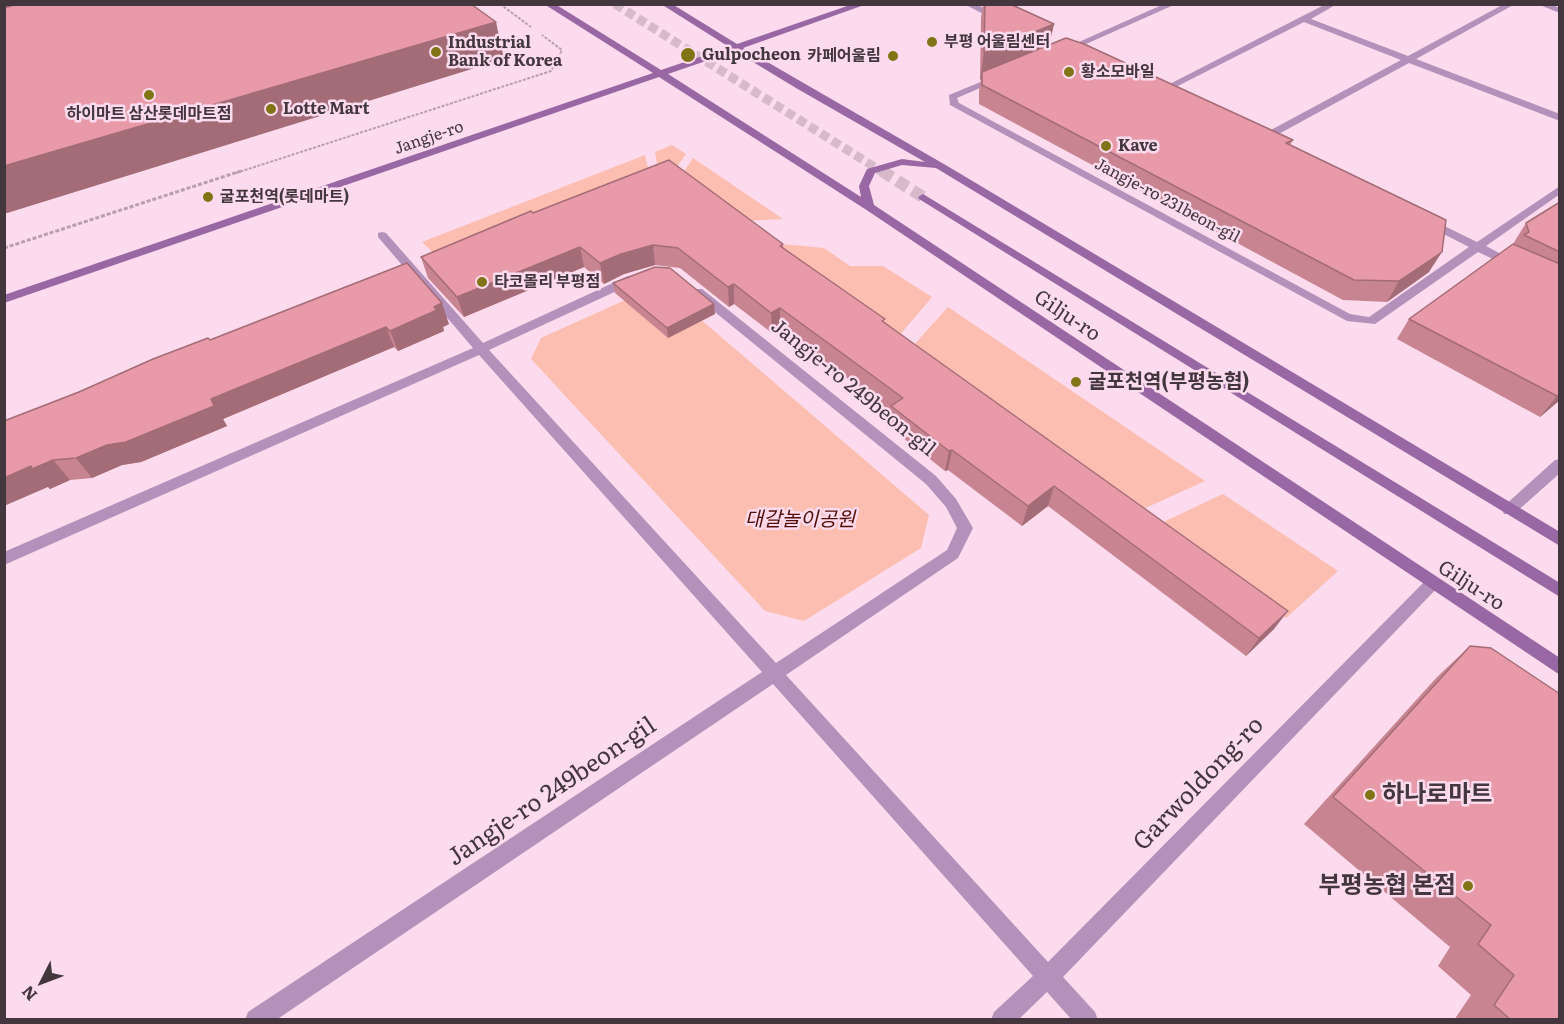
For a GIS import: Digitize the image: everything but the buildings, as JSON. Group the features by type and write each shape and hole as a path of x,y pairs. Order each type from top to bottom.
{"main road":[{"name":"Gilju-ro","path":"548,4 869,207 1432,585 1560,668"},
{"path":"664,4 945,169 1560,540"},
{"name":"Jangje-ro","path":"4,299 863,4"},
{"path":"869,207 864,186 871,171 902,162 945,169"},
{"name":"Gilju-ro","path":"923,197 1560,591"}],"street":[{"path":"968,4 1008,22"},
{"path":"1065,50 1172,4"},
{"path":"1161,91 1332,4"},
{"path":"1271,145 1255,137 1409,60 1511,4"},
{"path":"1541,4 1560,11"},
{"path":"1304,19 1560,118"},
{"name":"Jangje-ro 231beon-gil","path":"1005,75 952,97 955,105 1347,317 1371,321 1560,189"},
{"path":"1415,216 1529,272"},
{"path":"382,235 481,349 1087,1020"},
{"path":"4,559 647,274"},
{"name":"Jangje-ro 249beon-gil","path":"256,1020 952,554 965,528 951,503 931,480 684,280"},
{"path":"1509,510 1560,464"},
{"name":"Garwoldong-ro","path":"1002,1020 1048,977 1432,585"}],"path":[{"path":"4,248 551,71 562,50 500,4"}],"green space":[{"path":"672,145 686,154 674,171 659,174 655,152"},
{"path":"645,155 650,177 442,261 422,242"},
{"path":"693,158 783,219 744,221 681,176"},
{"path":"771,243 824,248 850,266 883,266 932,297 899,336"},
{"name":"대갈놀이공원","path":"643,292 671,294 929,515 921,548 804,621 765,611 531,359 541,338"},
{"path":"948,307 1205,481 1139,511 913,346"},
{"path":"1223,494 1338,571 1286,618 1157,525"}],"tunnel":[{"path":"615,4 884,173"},
{"path":"882,171 923,197"}],"place":[{"name":"부평 어울림센터","path":"932,42"},
{"name":"Industrial Bank of Korea","path":"436,52"},
{"name":"Gulpocheon","path":"688,55"},
{"name":"카페어울림","path":"893,56"},
{"name":"황소모바일","path":"1069,72"},
{"name":"하이마트 삼산롯데마트점","path":"149,95"},
{"name":"Lotte Mart","path":"271,109"},
{"name":"Kave","path":"1106,146"},
{"name":"굴포천역(롯데마트)","path":"208,197"},
{"name":"타코몰리 부평점","path":"482,282"},
{"name":"굴포천역(부평농협)","path":"1076,382"},
{"name":"하나로마트","path":"1370,795"},
{"name":"부평농협 본점","path":"1468,886"}]}
